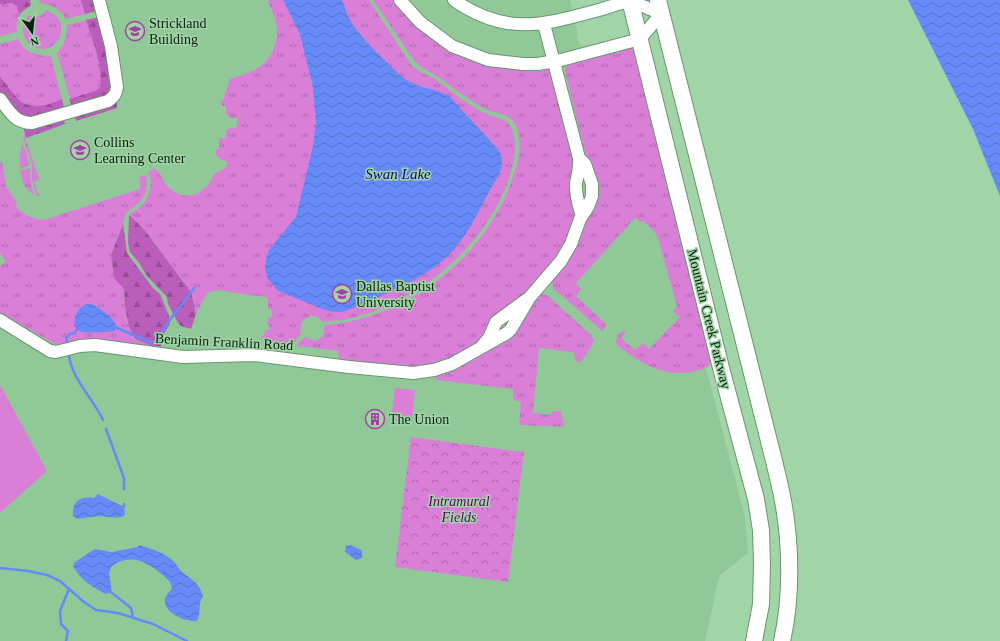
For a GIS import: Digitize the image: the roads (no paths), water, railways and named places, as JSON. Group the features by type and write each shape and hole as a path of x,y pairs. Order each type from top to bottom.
{"main road":[{"name":"Mountain Creek Parkway","path":"630,1 721,368 756,499 761,530 762,564 761,604 754,641"},
{"name":"Mountain Creek Parkway","path":"660,7 769,437 783,501 789,575 788,608 782,641"}],"street":[{"path":"0,99 16,119 25,123 39,122 108,101 113,98 117,87 111,46 99,0"},
{"path":"400,0 420,22 452,46 478,56 500,62 517,64 555,62 640,39 660,7 630,1 562,20 544,24 528,25 489,19 471,11 454,0"},
{"path":"544,24 555,62"},
{"name":"Benjamin Franklin Road","path":"0,320 50,351 56,352 80,346 95,345 183,357 254,355 402,373 424,372 452,364 482,346 489,338 496,322 530,297 566,253 579,226 582,215 579,210 576,188 580,172 579,158 555,62"}],"water":[{"name":"Swan Lake","path":"283,0 342,0 353,26 402,77 408,81 449,96 497,148 502,160 502,165 498,176 474,220 462,240 449,255 430,270 410,282 342,312 325,310 278,291 268,279 265,269 269,250 296,217 313,146 316,122 313,87 300,34"},
{"path":"908,0 1000,0 1000,196 973,129"},
{"path":"92,304 113,320 117,328 114,331 82,332 78,330 75,323 77,312 84,305"},
{"path":"98,494 124,507 125,515 118,517 98,516 78,519 73,516 74,507 78,501 85,498 94,498"},
{"path":"139,545 156,550 171,559 183,573 198,585 203,596 200,602 197,621 187,620 176,616 171,612 165,604 165,599 172,588 171,584 158,571 141,561 134,559 126,560 116,563 111,567 109,573 112,593 105,594 83,580 73,566 75,562 95,549 112,552 138,547"},
{"path":"350,545 362,550 362,558 356,560 345,552 346,546"}],"waterway":[{"path":"117,328 153,343 158,341 165,327 194,288"},
{"path":"67,342 66,338 70,334 75,333 77,329"},
{"path":"69,356 71,365 79,381 103,420"},
{"path":"106,429 124,478 124,489"},
{"path":"0,568 47,575 60,581 84,602 96,610 118,613 153,624 187,641"},
{"path":"66,641 68,631 61,624 60,611 69,589"},
{"path":"112,593 131,608 133,617"}],"place":[{"name":"Strickland Building","path":"135,31"},
{"name":"Collins Learning Center","path":"80,150"},
{"name":"Dallas Baptist University","path":"342,294"},
{"name":"The Union","path":"375,419"}],"park label":[{"name":"Intramural Fields","path":"459,510"}]}
